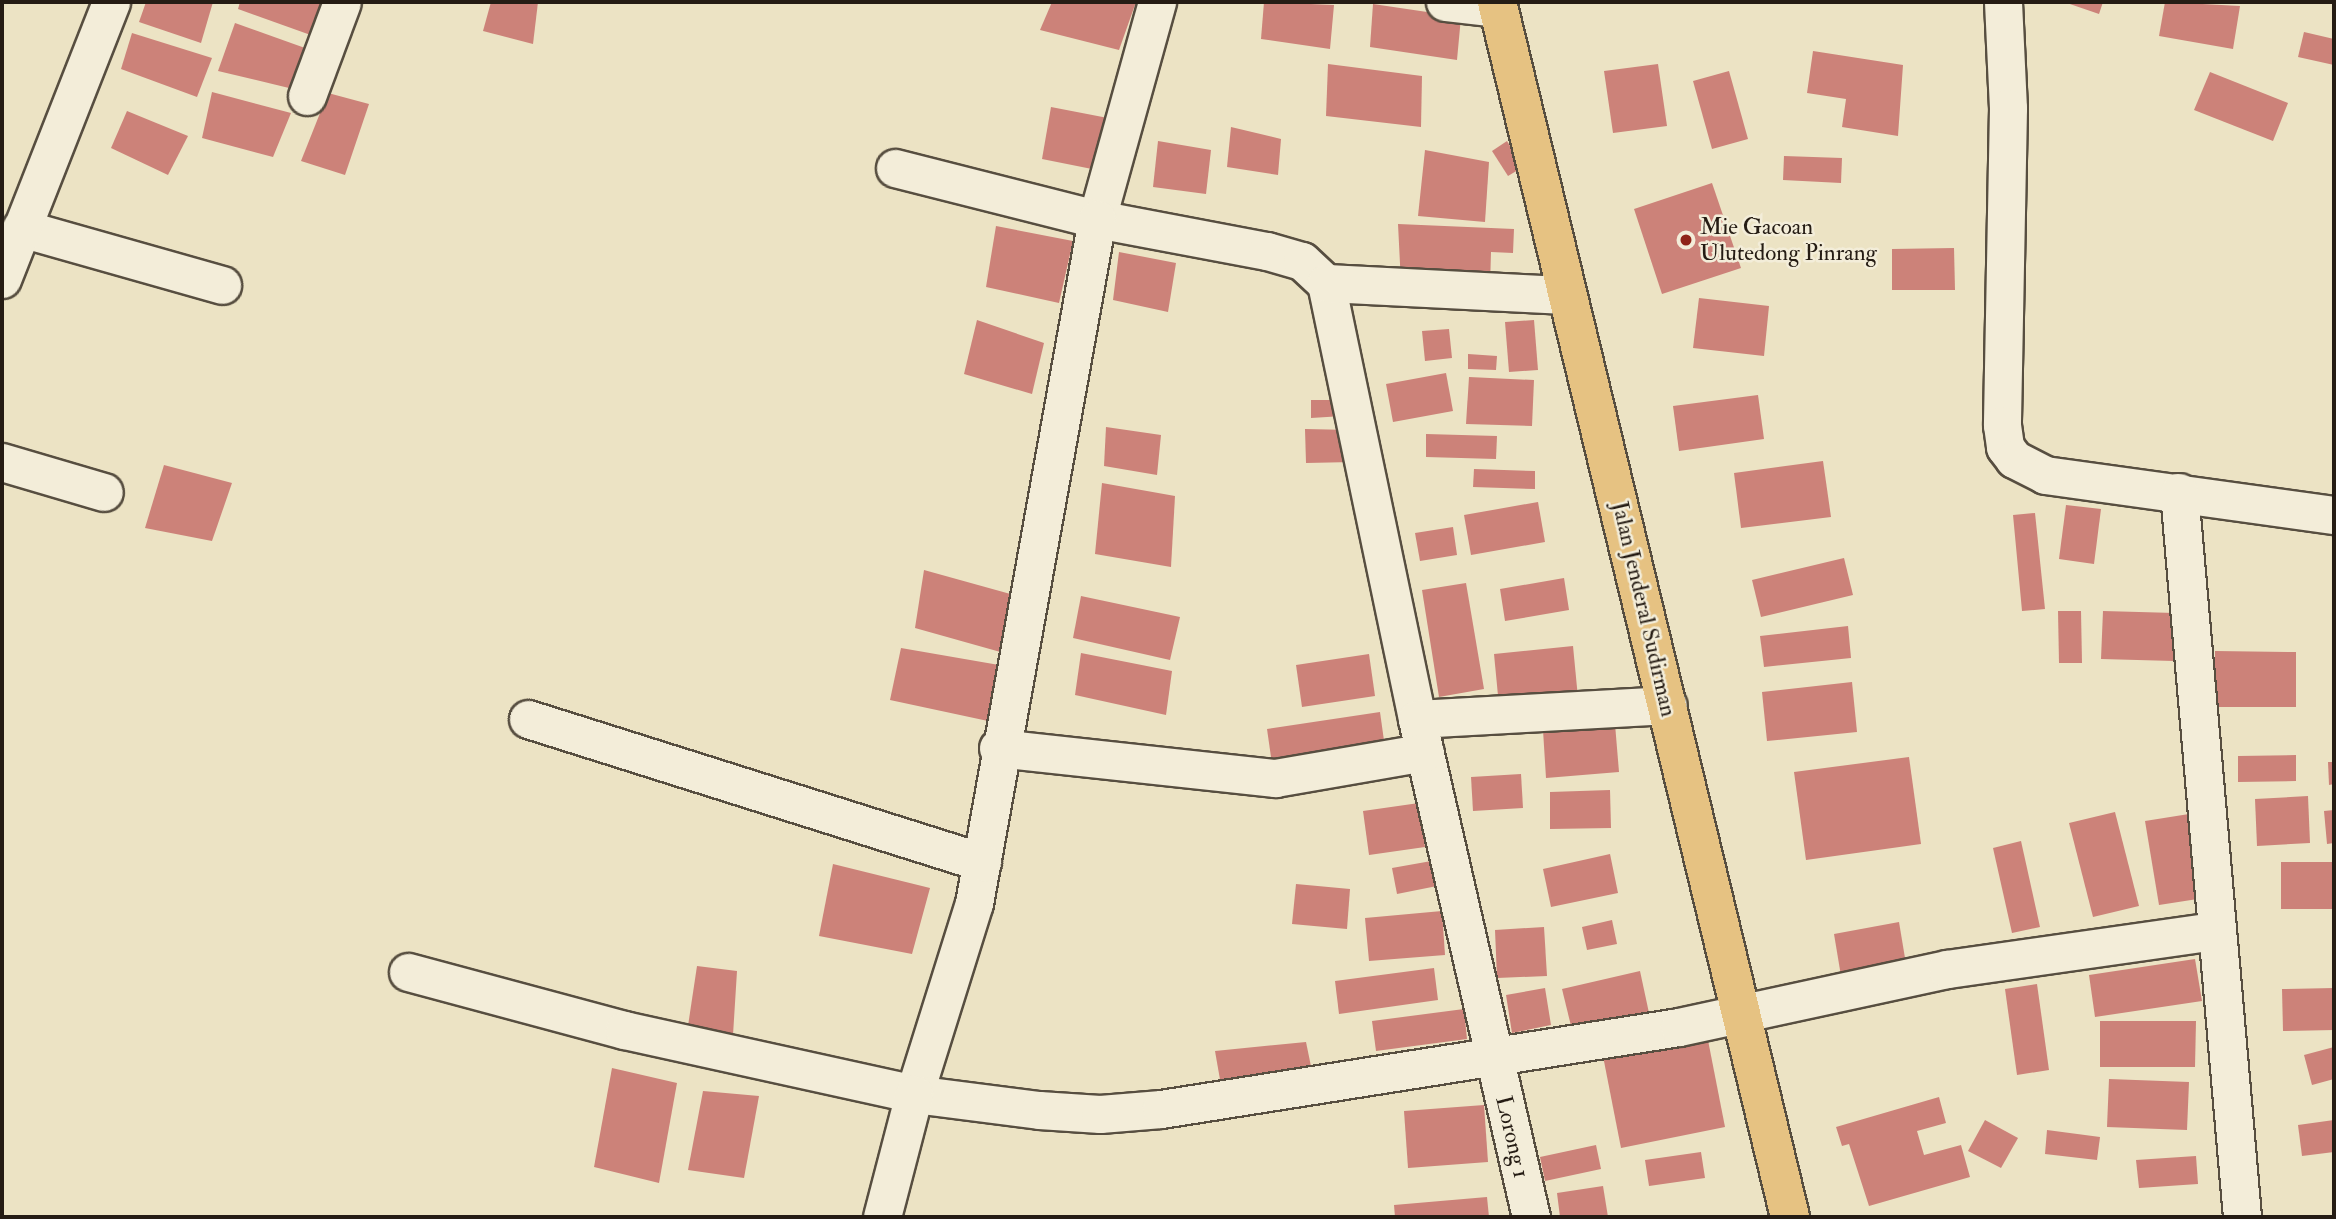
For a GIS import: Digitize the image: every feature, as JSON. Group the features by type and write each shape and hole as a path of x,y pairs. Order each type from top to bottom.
{"highway":[{"name":"Jalan Jenderal Sudirman","path":"1497,5 1668,705 1738,1013 1790,1217"}],"street":[{"path":"2,279 111,2"},
{"path":"307,96 342,2"},
{"path":"882,1217 914,1094 974,903 998,748 1097,219 1157,2"},
{"path":"1445,2 1497,5"},
{"path":"2003,2 2008,108 2002,425 2006,447 2014,458 2045,475 2334,515"},
{"path":"895,168 1097,219 1268,251 1302,261 1326,283 1567,295"},
{"path":"21,228 222,285"},
{"name":"Lorong 1","path":"1326,283 1421,736 1531,1217"},
{"path":"2,462 104,492"},
{"path":"2179,492 2214,931 2242,1217"},
{"path":"998,748 1275,778 1421,736 1668,705"},
{"path":"528,719 982,862"},
{"path":"408,972 624,1030 914,1094 1100,1114 1287,1093 1738,1013 1947,969 2214,931"}],"building":[{"path":"146,2 213,2 201,43 139,22"},
{"path":"240,2 326,2 319,38 238,9"},
{"path":"491,2 538,2 533,44 483,31"},
{"path":"1052,2 1136,2 1119,50 1040,30"},
{"path":"1264,2 1334,5 1330,49 1261,39"},
{"path":"2064,2 2103,2 2099,14"},
{"path":"2165,2 2240,6 2233,49 2159,36"},
{"path":"1373,4 1461,17 1457,60 1370,47"},
{"path":"235,23 305,48 289,88 218,71"},
{"path":"2304,32 2334,39 2334,65 2298,57"},
{"path":"132,33 212,58 197,97 121,69"},
{"path":"1813,51 1903,65 1898,136 1842,127 1846,99 1807,93"},
{"path":"1328,64 1422,76 1421,127 1326,116"},
{"path":"1658,64 1667,126 1613,133 1604,71"},
{"path":"1729,71 1748,139 1712,149 1693,81"},
{"path":"2210,72 2288,103 2273,141 2194,110"},
{"path":"212,92 291,113 273,157 202,138"},
{"path":"328,93 369,104 345,175 301,161"},
{"path":"1051,107 1113,119 1102,171 1042,159"},
{"path":"127,111 188,136 168,175 111,148"},
{"path":"1231,127 1281,139 1278,175 1227,167"},
{"path":"1158,141 1211,150 1206,194 1153,187"},
{"path":"1507,141 1523,167 1508,176 1492,151"},
{"path":"1425,150 1489,162 1485,222 1418,216"},
{"path":"1784,156 1842,158 1841,183 1783,180"},
{"path":"1712,183 1741,268 1662,294 1634,209"},
{"path":"1398,224 1514,229 1513,253 1491,252 1490,287 1401,284"},
{"path":"996,226 1073,241 1059,303 986,287"},
{"path":"1954,248 1955,290 1892,290 1892,249"},
{"path":"1119,252 1176,263 1168,312 1113,300"},
{"path":"1699,298 1769,306 1764,356 1693,348"},
{"path":"977,320 1044,343 1032,394 964,374"},
{"path":"1534,320 1538,370 1509,372 1505,322"},
{"path":"1449,329 1452,358 1425,361 1422,331"},
{"path":"1468,354 1497,356 1496,370 1468,369"},
{"path":"1446,373 1453,411 1393,422 1386,384"},
{"path":"1469,377 1534,380 1532,426 1466,424"},
{"path":"1758,395 1764,439 1679,451 1673,406"},
{"path":"1311,400 1342,400 1343,416 1311,418"},
{"path":"1106,427 1161,435 1157,475 1104,466"},
{"path":"1305,429 1351,430 1353,462 1306,463"},
{"path":"1426,434 1497,436 1496,459 1426,457"},
{"path":"1823,461 1831,517 1741,528 1734,473"},
{"path":"164,465 232,483 212,541 145,528"},
{"path":"1474,469 1535,471 1535,489 1473,487"},
{"path":"1102,483 1175,496 1171,567 1095,554"},
{"path":"1538,502 1545,542 1471,555 1464,515"},
{"path":"2066,505 2101,509 2094,564 2059,559"},
{"path":"2035,513 2045,609 2022,611 2013,515"},
{"path":"1453,527 1457,555 1420,561 1415,533"},
{"path":"1844,558 1853,595 1761,617 1752,580"},
{"path":"924,570 1014,595 1004,653 915,628"},
{"path":"1564,578 1569,610 1505,621 1500,589"},
{"path":"1466,583 1484,689 1439,697 1422,590"},
{"path":"1081,596 1180,617 1170,660 1073,638"},
{"path":"2058,611 2081,611 2082,663 2059,663"},
{"path":"2103,611 2175,613 2174,661 2101,659"},
{"path":"1848,626 1851,658 1764,667 1760,636"},
{"path":"1573,646 1578,698 1499,706 1494,654"},
{"path":"901,648 999,665 988,721 890,700"},
{"path":"2215,651 2296,652 2296,707 2215,707"},
{"path":"1081,653 1172,671 1166,715 1075,695"},
{"path":"1369,654 1375,696 1302,707 1296,665"},
{"path":"1852,682 1857,732 1767,741 1762,692"},
{"path":"1380,712 1386,755 1273,771 1267,729"},
{"path":"1615,724 1619,772 1546,778 1543,730"},
{"path":"2296,755 2296,781 2238,782 2238,756"},
{"path":"1909,757 1921,844 1806,860 1794,772"},
{"path":"2328,762 2334,762 2334,784 2329,785"},
{"path":"1521,774 1523,808 1473,811 1471,777"},
{"path":"1610,790 1611,828 1550,829 1550,792"},
{"path":"2308,796 2310,843 2257,846 2255,799"},
{"path":"1419,803 1425,847 1369,855 1363,811"},
{"path":"2334,810 2334,843 2327,844 2324,811"},
{"path":"2115,812 2139,906 2093,917 2069,823"},
{"path":"2189,814 2204,898 2159,905 2145,821"},
{"path":"2021,841 2040,927 2012,933 1993,848"},
{"path":"1610,854 1618,893 1551,907 1543,869"},
{"path":"1437,860 1442,885 1397,894 1392,868"},
{"path":"2281,862 2334,862 2334,909 2281,909"},
{"path":"833,864 930,888 912,954 819,936"},
{"path":"1296,884 1350,889 1347,929 1292,924"},
{"path":"1442,911 1445,955 1369,961 1365,918"},
{"path":"1612,920 1617,944 1587,950 1582,927"},
{"path":"1899,922 1907,970 1842,982 1834,934"},
{"path":"1544,927 1547,976 1497,978 1495,930"},
{"path":"2195,959 2202,1001 2095,1017 2089,975"},
{"path":"697,966 737,971 733,1035 688,1026"},
{"path":"1434,968 1438,1000 1339,1014 1335,981"},
{"path":"1640,971 1649,1013 1572,1030 1562,989"},
{"path":"2037,984 2049,1070 2017,1075 2005,989"},
{"path":"1545,988 1551,1025 1512,1033 1506,995"},
{"path":"2334,988 2334,1030 2283,1031 2282,989"},
{"path":"1464,1009 1467,1039 1376,1051 1372,1021"},
{"path":"2100,1021 2196,1021 2195,1067 2100,1067"},
{"path":"1706,1030 1725,1127 1621,1148 1602,1051"},
{"path":"1306,1042 1314,1081 1222,1091 1215,1051"},
{"path":"2334,1047 2334,1079 2312,1085 2304,1055"},
{"path":"612,1068 677,1083 659,1183 594,1167"},
{"path":"2109,1079 2189,1082 2187,1130 2107,1127"},
{"path":"703,1091 759,1096 744,1178 688,1170"},
{"path":"1939,1097 1946,1123 1917,1131 1924,1155 1961,1145 1970,1177 1869,1206 1849,1144 1842,1146 1836,1127"},
{"path":"1484,1105 1488,1162 1408,1168 1404,1111"},
{"path":"1985,1120 2018,1138 2001,1168 1968,1151"},
{"path":"2334,1120 2334,1152 2302,1156 2298,1125"},
{"path":"2047,1130 2100,1137 2097,1160 2045,1154"},
{"path":"1596,1145 1601,1169 1545,1181 1540,1157"},
{"path":"1701,1152 1705,1178 1649,1186 1645,1160"},
{"path":"2196,1156 2198,1184 2139,1188 2136,1160"},
{"path":"1603,1186 1608,1217 1560,1217 1557,1193"},
{"path":"1487,1197 1489,1217 1395,1217 1394,1205"}],"place":[{"name":"Mie Gacoan Ulutedong Pinrang","path":"1686,240"}]}
